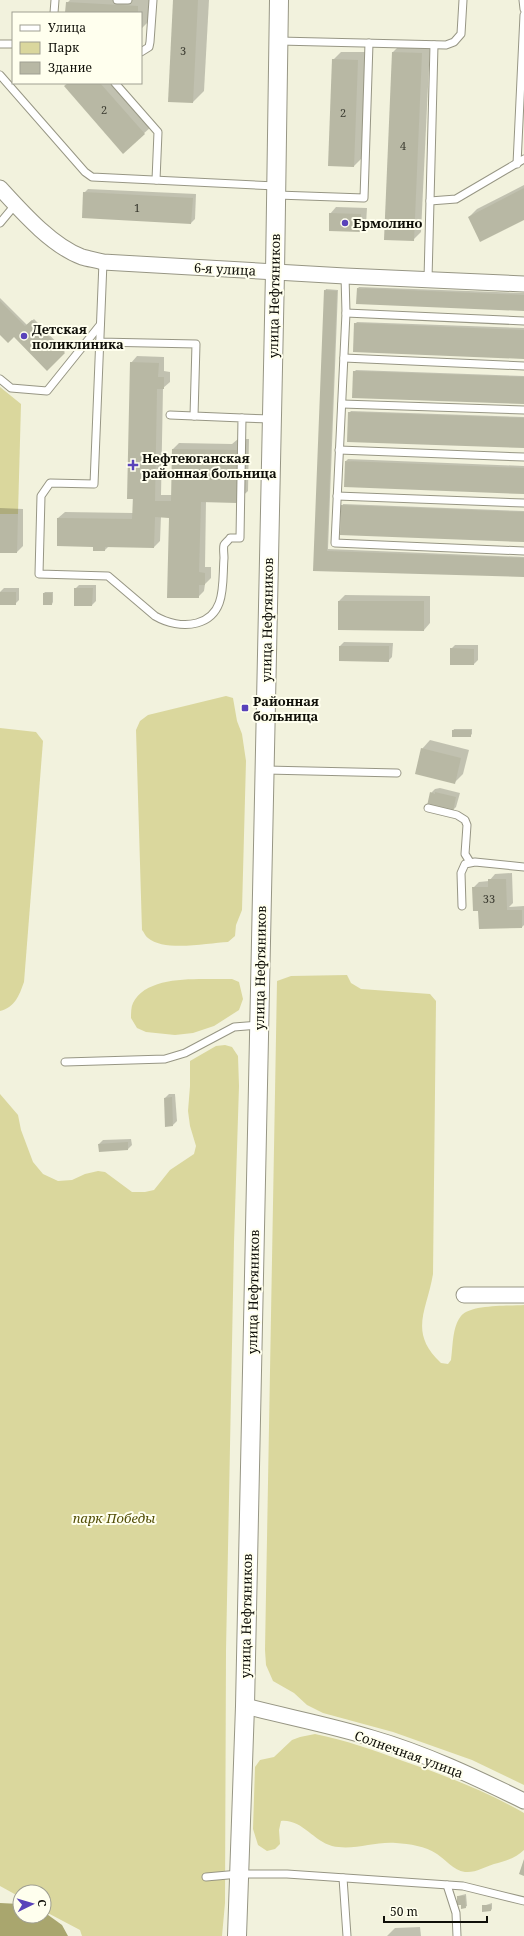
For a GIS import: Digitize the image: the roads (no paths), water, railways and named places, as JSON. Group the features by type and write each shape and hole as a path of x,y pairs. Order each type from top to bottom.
{"street":[{"name":"улица Нефтяников","path":"237,1936 245,1706 258,1025 275,272 279,0"},
{"name":"6-я улица","path":"0,188 15,205 46,234 82,257 103,262 345,276 524,284"},
{"path":"464,1295 524,1294"},
{"name":"Солнечная улица","path":"245,1706 372,1738 487,1783 524,1801"}],"lane":[{"path":"54,12 55,0"},
{"path":"117,0 128,0"},
{"path":"142,51 149,47 153,0"},
{"path":"278,41 446,45 458,38 461,34 463,0"},
{"path":"523,0 524,9"},
{"path":"517,164 524,15"},
{"path":"0,75 85,172 92,177 156,180 364,198 369,43"},
{"path":"0,44 12,44"},
{"path":"428,279 434,45"},
{"path":"116,84 158,132 156,180"},
{"path":"430,201 456,199 524,159"},
{"path":"0,223 15,205"},
{"path":"103,262 94,484 50,483 41,496 39,574 108,576 155,616 168,622 193,624 204,622 213,616 219,608 222,597 224,545 230,538 240,538 242,418"},
{"path":"345,276 346,313 335,543 524,551"},
{"path":"346,313 524,321"},
{"path":"0,379 11,388 47,391 100,325"},
{"path":"99,342 196,344 194,416"},
{"path":"344,358 524,366"},
{"path":"342,404 524,410"},
{"path":"170,415 272,419"},
{"path":"339,450 524,456"},
{"path":"337,496 524,503"},
{"path":"264,770 397,773"},
{"path":"428,808 457,815 465,820 467,825 465,854 470,862"},
{"path":"462,906 461,873 465,864 470,862 524,867"},
{"path":"65,1062 165,1059 185,1053 234,1027 258,1025"},
{"path":"206,1877 239,1874 343,1878 446,1885 477,1888 524,1901"},
{"path":"343,1878 347,1936"},
{"path":"446,1885 456,1913 457,1936"}],"place":[{"name":"Ермолино","path":"345,223"},
{"name":"Детская поликлиника","path":"24,336"},
{"name":"Нефтеюганская районная больница","path":"133,465"},
{"name":"Районная больница","path":"245,708"}],"park label":[{"name":"парк Победы","path":"114,1518"}]}
